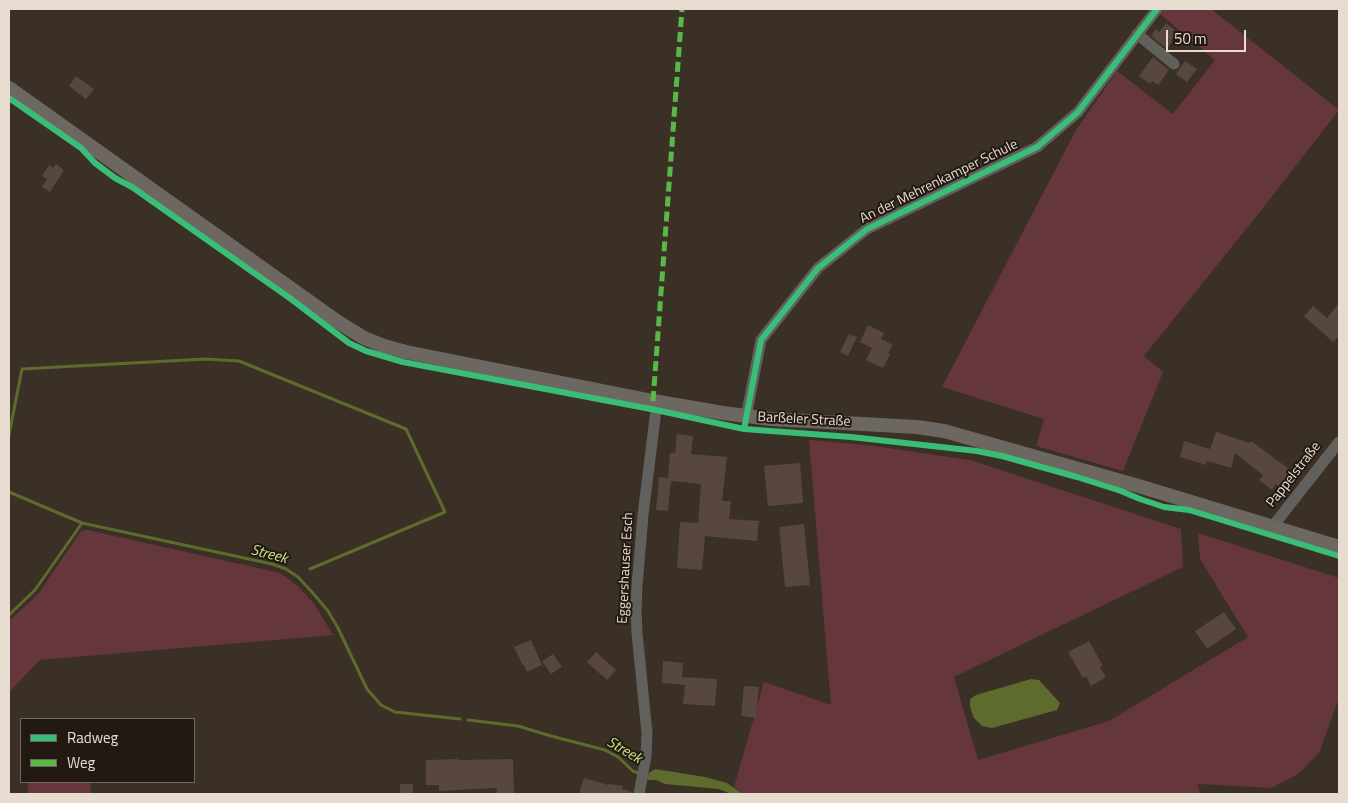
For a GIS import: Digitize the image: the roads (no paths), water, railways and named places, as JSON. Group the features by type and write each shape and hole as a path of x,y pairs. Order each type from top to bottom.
{"main road":[{"name":"Barßeler Straße","path":"9,88 338,322 364,338 384,346 657,402 746,417 917,427 944,431 1059,463 1339,547"}],"street":[{"name":"An der Mehrenkamper Schule","path":"746,417 761,340 818,268 867,229 1037,147 1078,112 1157,9"},
{"path":"1137,34 1174,64"},
{"name":"Eggershauser Esch","path":"640,789 644,769 647,732 637,633 637,586 643,515 657,402"},
{"name":"Pappelstraße","path":"1273,526 1339,442"}],"waterway":[{"path":"9,435 22,369 205,359 239,361 406,429 445,512 310,569"},
{"name":"Streek","path":"9,492 82,523 272,564 286,569 298,577 328,611 367,689 381,705 395,712 460,719"},
{"path":"9,615 35,590 82,523"},
{"name":"Streek","path":"468,720 518,726 605,750 618,757 633,771 641,774"}]}
